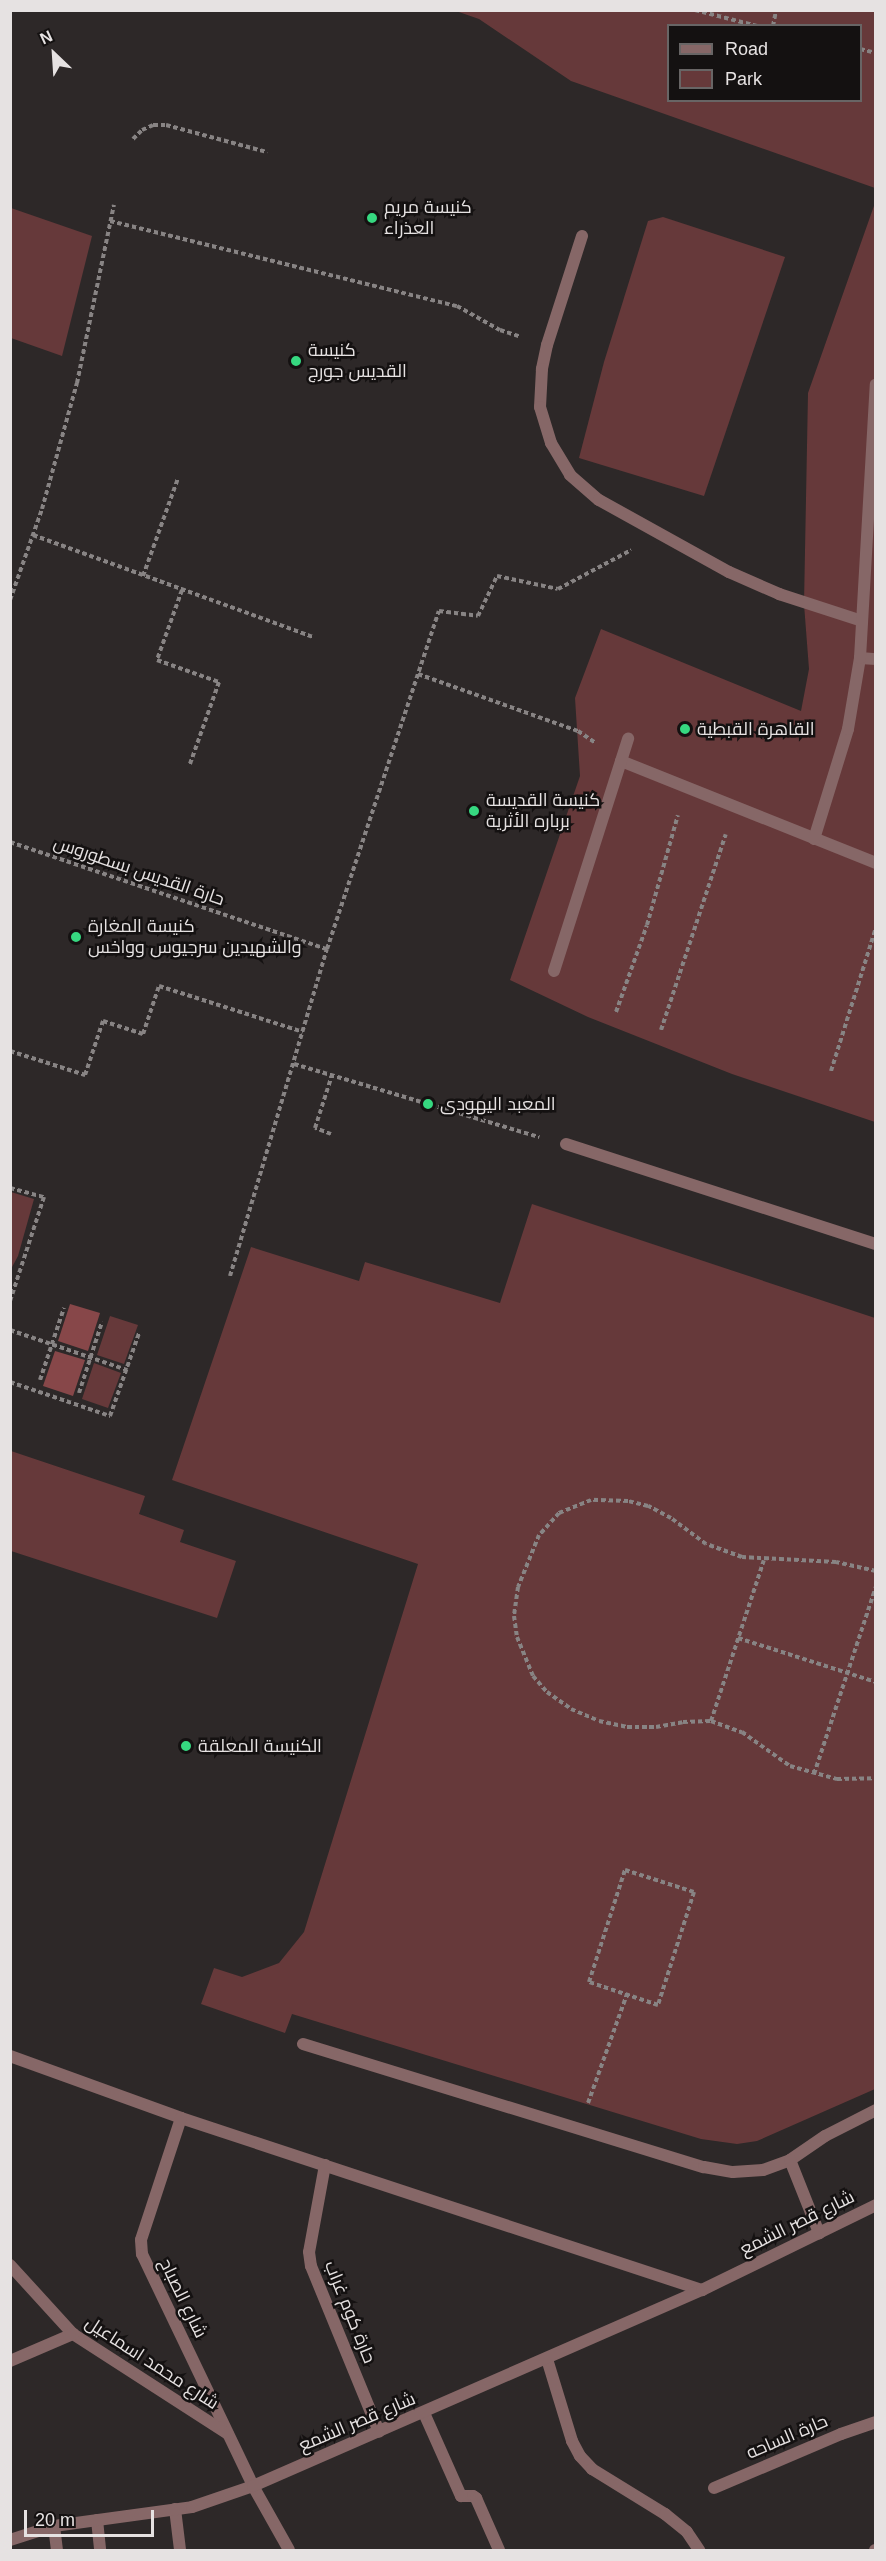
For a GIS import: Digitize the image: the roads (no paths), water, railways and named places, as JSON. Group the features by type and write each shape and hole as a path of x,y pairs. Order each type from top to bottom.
{"street":[{"path":"582,236 548,345 540,407 551,443 570,476 599,500 729,572 779,594 862,621"},
{"path":"814,839 848,729 860,658 876,384"},
{"path":"860,658 876,659"},
{"path":"554,971 628,739"},
{"path":"621,761 876,863"},
{"path":"566,1144 876,1244"},
{"path":"303,2044 704,2167 733,2172 763,2170 790,2160 825,2136 876,2110"},
{"path":"10,2056 181,2118 702,2290"},
{"name":"شارع الصباح","path":"181,2118 140,2246 228,2435 253,2486 289,2550"},
{"path":"790,2160 819,2233"},
{"name":"حارة كوم غراب","path":"325,2165 309,2252 311,2266 379,2432"},
{"name":"شارع قصر الشمع","path":"10,2540 54,2526 192,2507 253,2486 547,2360 702,2290 819,2233 874,2210"},
{"name":"شارع محمد اسماعيل","path":"10,2265 73,2334 228,2435"},
{"path":"10,2361 73,2334"},
{"path":"547,2360 572,2441 580,2456 592,2469 664,2514 687,2532 699,2550"},
{"path":"424,2413 461,2496 476,2498 500,2550"},
{"name":"حارة الساحه","path":"714,2488 841,2434 876,2422"},
{"path":"175,2509 180,2550"},
{"path":"97,2520 99,2550"},
{"path":"54,2526 57,2550"}],"place":[{"name":"كنيسة مريم العذراء","path":"372,218"},
{"name":"كنيسة القديس جورج","path":"296,361"},
{"name":"القاهرة القبطية","path":"685,729"},
{"name":"كنيسة القديسة برباره الأثرية","path":"474,811"},
{"name":"كنيسة المغارة والشهيدين سرجيوس وواخس","path":"76,937"},
{"name":"المعبد اليهودى","path":"428,1104"},
{"name":"الكنيسة المعلقة","path":"186,1746"}]}
